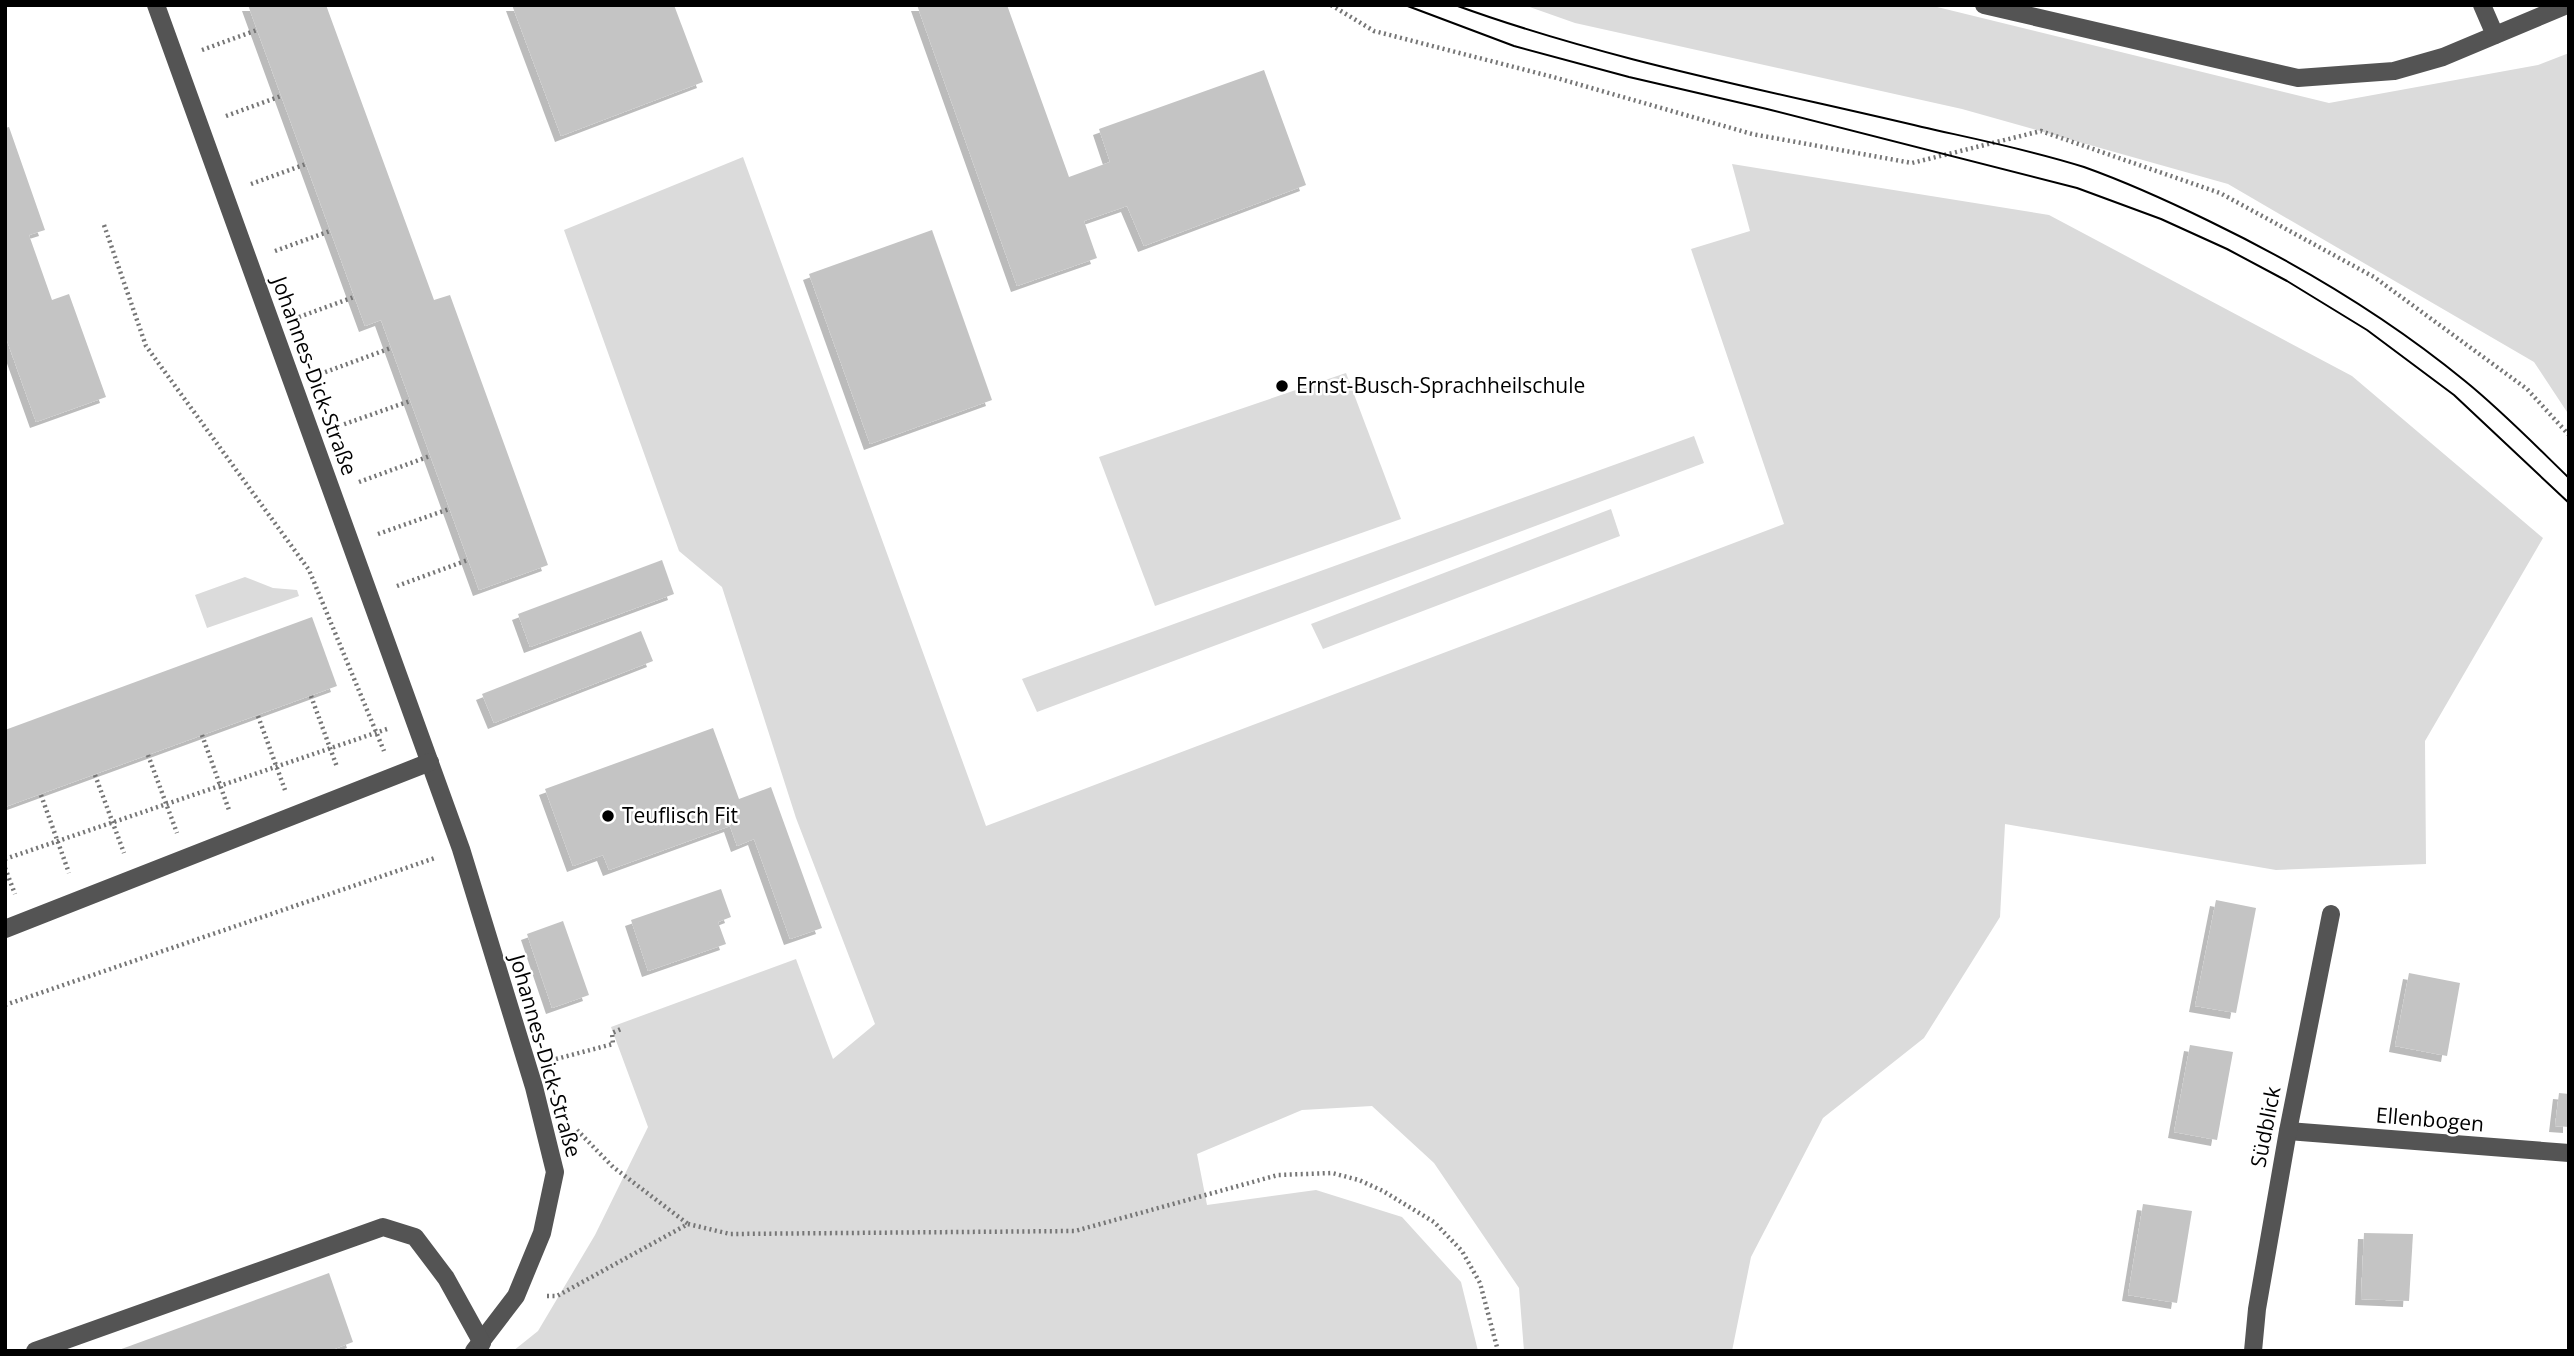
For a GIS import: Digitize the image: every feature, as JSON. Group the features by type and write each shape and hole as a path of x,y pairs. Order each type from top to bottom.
{"street":[{"name":"Johannes-Dick-Straße","path":"156,5 461,849 528,1068 555,1172 542,1233 516,1296 478,1347"},
{"path":"1984,5 2298,78 2394,71 2444,57 2567,5"},
{"path":"2482,5 2495,35"},
{"path":"5,929 430,762"},
{"name":"Südblick","path":"2253,1351 2257,1309 2288,1131 2331,914"},
{"name":"Ellenbogen","path":"2288,1131 2569,1153"},
{"path":"35,1351 383,1227 415,1237 446,1278 478,1347"}],"path":[{"path":"1331,5 1374,31 1553,77 1752,134 1912,163 2041,131 2144,166 2220,193 2374,277 2527,389 2569,435"},
{"path":"176,60 257,30"},
{"path":"200,126 281,96"},
{"path":"225,194 306,164"},
{"path":"104,225 146,346 309,570 381,745 399,774"},
{"path":"248,260 330,231"},
{"path":"272,327 354,298"},
{"path":"293,384 391,348"},
{"path":"312,436 410,401"},
{"path":"332,492 430,456"},
{"path":"390,530 449,509"},
{"path":"412,581 468,560"},
{"path":"311,696 347,795"},
{"path":"258,716 294,816"},
{"path":"5,859 415,720"},
{"path":"202,736 239,838"},
{"path":"148,755 186,858"},
{"path":"96,775 133,879"},
{"path":"41,795 79,900"},
{"path":"5,1005 461,849"},
{"path":"528,1068 613,1044 612,1033 621,1029"},
{"path":"569,1122 612,1167 688,1224 730,1234 1076,1231 1278,1175 1332,1173 1359,1180 1383,1191 1434,1223 1462,1251 1480,1283 1498,1351"},
{"path":"516,1296 557,1296 688,1224"}],"shaded area":[{"path":"1524,5 1929,5 2329,103 2538,65 2569,53 2569,415 2534,362 2228,184 1962,109 1575,23"},
{"path":"743,157 986,826 1784,524 1691,249 1750,231 1732,164 2049,215 2352,376 2543,538 2425,741 2426,864 2276,870 2005,824 2000,917 1924,1038 1823,1118 1751,1257 1732,1351 1524,1351 1519,1288 1434,1163 1372,1106 1302,1110 1197,1154 1207,1205 1316,1190 1402,1217 1461,1282 1478,1351 513,1351 538,1331 595,1235 648,1127 611,1027 796,959 833,1059 875,1024 796,818 722,587 679,551 564,230"},
{"path":"1346,373 1401,519 1155,606 1099,457"},
{"path":"1694,436 1704,463 1037,712 1022,679"},
{"path":"1611,509 1620,536 1323,649 1311,624"},
{"path":"245,577 273,588 297,590 299,596 207,628 195,595"}],"building":[{"path":"248,5 326,5 434,300 450,295 548,565 479,590 381,320 365,326"},
{"path":"512,5 674,5 703,82 561,136"},
{"path":"917,5 1007,5 1069,177 1110,162 1099,129 1264,70 1306,185 1144,246 1127,206 1084,221 1097,258 1017,286"},
{"path":"9,127 45,230 29,235 52,300 69,294 106,397 36,422 5,335 5,128"},
{"path":"932,230 992,400 870,444 809,274"},
{"path":"662,560 674,594 530,647 518,614"},
{"path":"312,617 337,686 5,807 5,730"},
{"path":"641,631 653,661 494,723 482,694"},
{"path":"713,728 739,799 771,787 822,928 790,939 754,839 737,846 730,826 609,870 603,855 573,866 545,789"},
{"path":"721,889 731,917 718,922 726,944 648,971 631,920"},
{"path":"2216,900 2256,908 2236,1013 2195,1006"},
{"path":"563,921 589,995 552,1008 527,934"},
{"path":"2409,973 2460,983 2447,1056 2395,1046"},
{"path":"2190,1045 2233,1052 2217,1140 2174,1132"},
{"path":"2559,1093 2569,1094 2569,1127 2555,1126"},
{"path":"2143,1204 2192,1211 2177,1303 2128,1295"},
{"path":"2364,1233 2413,1234 2409,1301 2361,1299"},
{"path":"329,1273 353,1342 329,1351 116,1351"}],"tram line":[{"path":"1405,5 1514,46 2077,188 2161,219 2227,249 2287,281 2367,330 2454,395 2569,503"},
{"path":"1455,5 1512,25 1628,58 2023,150 2084,167 2131,185 2276,256 2374,314 2479,392 2569,478"}],"place":[{"name":"Ernst-Busch-Sprachheilschule","path":"1282,386"},
{"name":"Teuflisch Fit","path":"608,816"}]}
